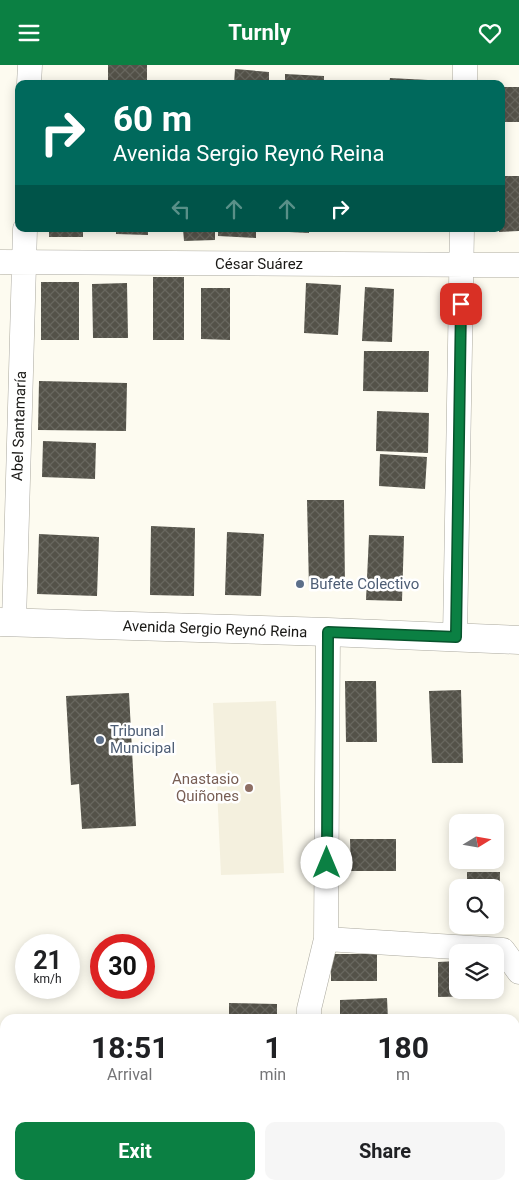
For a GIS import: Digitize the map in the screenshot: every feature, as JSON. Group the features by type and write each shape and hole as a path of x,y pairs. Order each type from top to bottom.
{"main road":[{"name":"Avenida Sergio Reynó Reina","path":"7,622 519,640"}],"street":[{"path":"29,80 30,65"},
{"path":"465,65 465,80"},
{"name":"Abel Santamaría","path":"7,622 25,232"},
{"path":"456,637 462,232"},
{"name":"César Suárez","path":"0,262 519,265"},
{"path":"310,1014 326,939 328,632"},
{"path":"326,939 503,950 519,973"}],"shaded area":[{"name":"Anastasio Quiñones","path":"276,701 284,873 221,875 213,703"}],"building":[{"path":"108,65 147,65 147,80 108,80"},
{"path":"235,69 269,72 269,80 234,80"},
{"path":"285,74 324,76 324,80 285,80"},
{"path":"390,78 428,80 390,80"},
{"path":"505,87 519,87 519,122 505,122"},
{"path":"505,176 519,176 519,231 505,232"},
{"path":"49,232 83,232 83,237 49,237"},
{"path":"116,232 148,232 148,235 116,234"},
{"path":"183,232 215,232 215,240 184,241"},
{"path":"218,232 256,232 256,238 218,236"},
{"path":"153,277 184,277 184,340 153,340"},
{"path":"41,282 79,282 79,340 41,340"},
{"path":"127,283 128,338 93,338 92,284"},
{"path":"306,283 341,285 338,335 304,333"},
{"path":"365,287 394,289 392,342 362,341"},
{"path":"201,288 230,288 230,340 201,339"},
{"path":"364,351 429,351 428,392 363,391"},
{"path":"39,381 127,383 126,431 38,430"},
{"path":"377,411 429,413 428,453 376,451"},
{"path":"43,441 96,443 95,479 42,477"},
{"path":"380,454 427,457 425,489 379,486"},
{"path":"307,500 344,500 345,588 309,588"},
{"path":"151,526 195,528 194,596 150,595"},
{"path":"227,532 264,534 261,596 225,595"},
{"path":"39,534 99,537 97,596 37,594"},
{"path":"369,535 404,536 402,601 366,600"},
{"path":"345,681 376,681 377,742 346,742"},
{"path":"461,690 463,763 432,763 429,691"},
{"name":"Tribunal Municipal","path":"129,693 136,826 82,829 79,784 71,785 66,696"},
{"path":"350,839 396,839 396,871 351,871"},
{"path":"467,872 500,872 500,879 467,879"},
{"path":"331,954 377,954 377,981 331,981"},
{"path":"449,961 449,997 438,997 438,962"},
{"path":"387,998 388,1014 340,1014 340,1000"},
{"path":"229,1003 277,1004 277,1014 229,1014"}],"place":[{"name":"Bufete Colectivo","path":"300,584"},
{"name":"Tribunal Municipal","path":"100,740"},
{"name":"Anastasio Quiñones","path":"249,788"}],"route":[{"path":"327,863 328,632 456,637 461,304"}]}
